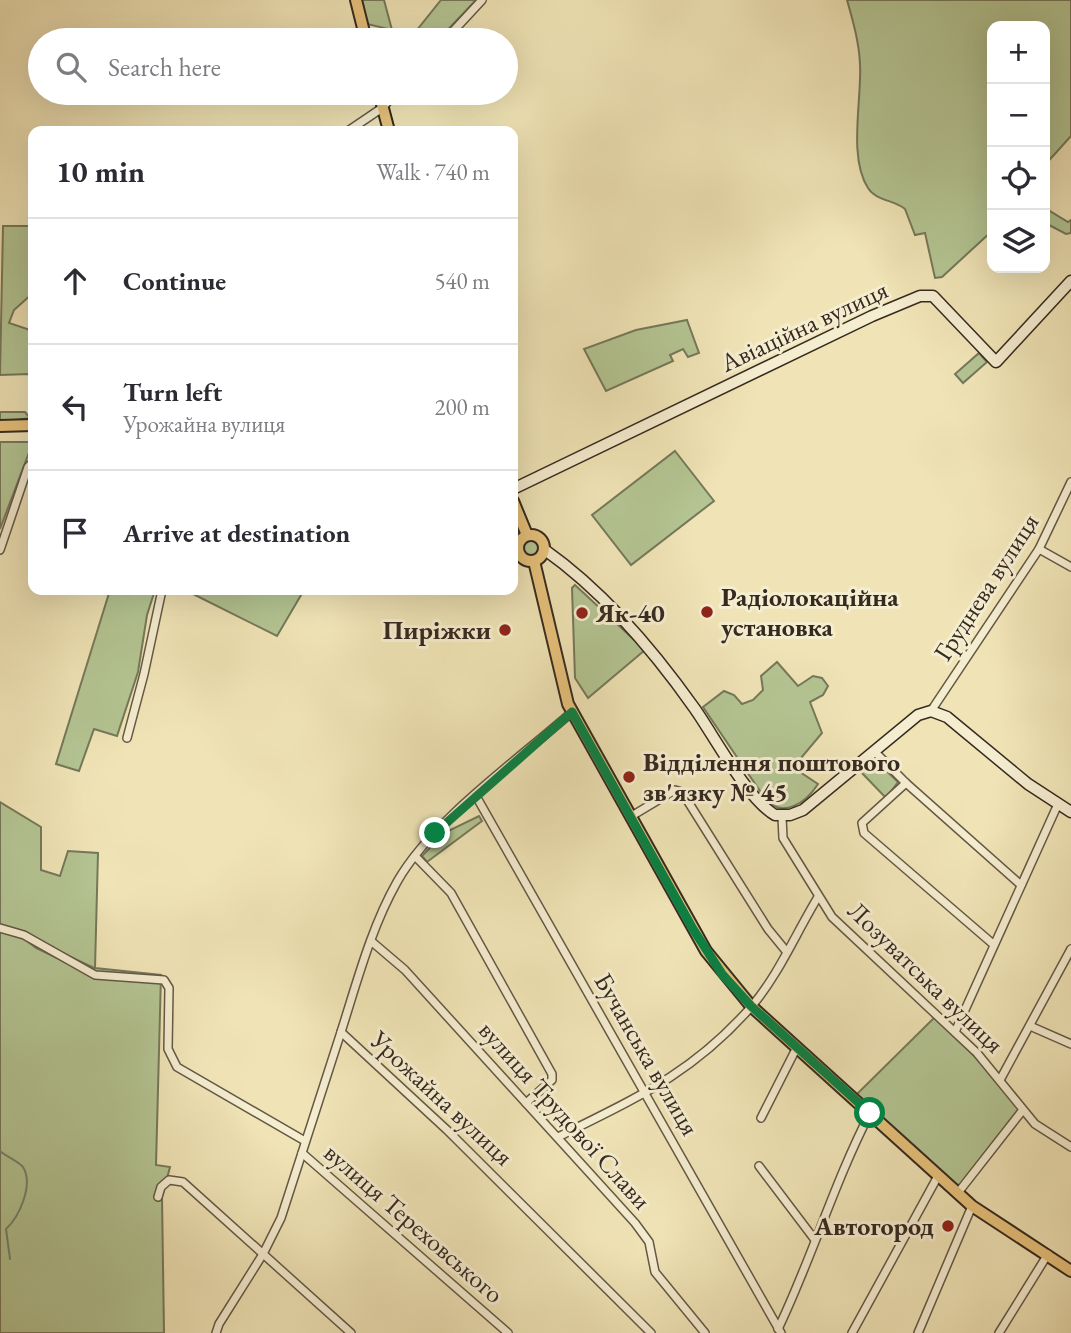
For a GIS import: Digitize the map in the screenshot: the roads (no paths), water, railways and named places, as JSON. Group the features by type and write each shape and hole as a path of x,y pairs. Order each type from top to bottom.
{"main road":[{"path":"356,0 363,28"},
{"path":"381,105 387,126"},
{"name":"Авіаційна вулиця","path":"518,487 872,316 920,296 933,296 996,362 1071,281"},
{"path":"0,426 28,425"},
{"path":"518,513 527,535"},
{"path":"545,550 534,561 527,561 518,552 521,539 527,535 540,538 545,550 566,565 649,648 770,812 782,817 803,810 918,715 930,711 947,717 1012,772 1071,812"},
{"path":"534,561 559,676 572,712 713,961 751,1006 957,1194 1071,1271"}],"street":[{"path":"456,28 482,0"},
{"path":"355,126 385,105"},
{"path":"0,550 28,467"},
{"name":"Груднева вулиця","path":"930,711 1038,548 1071,482"},
{"path":"1038,548 1071,567"},
{"path":"127,738 161,595"},
{"name":"Урожайна вулиця","path":"572,712 476,796 415,856 397,882 371,941 341,1032 447,1130 652,1333"},
{"path":"874,751 1021,885"},
{"path":"906,783 862,823 861,829 993,944"},
{"path":"630,817 675,790 682,792 768,929 786,951"},
{"name":"Бучанська вулиця","path":"476,796 780,1331"},
{"path":"955,1032 1058,804"},
{"name":"Лозуватська вулиця","path":"782,817 783,838 818,897 836,920 955,1032 1000,1080 1022,1111 1044,1131 1071,1147"},
{"path":"415,856 451,893 552,1074 552,1080 526,1103"},
{"path":"558,1137 646,1093 693,1064 751,1006 818,897"},
{"name":"вулиця Тереховського","path":"0,928 24,935 95,975 160,978 167,982 168,1049 172,1061 183,1073 305,1141"},
{"name":"вулиця Трудової Слави","path":"371,941 394,959 642,1231 650,1247 655,1272 705,1333"},
{"path":"1000,1080 1071,950"},
{"path":"1030,1026 1071,1044"},
{"name":"вулиця Тереховського","path":"341,1032 302,1153 508,1333"},
{"path":"761,1118 796,1047"},
{"path":"957,1194 1022,1111"},
{"path":"780,1331 815,1240 870,1113"},
{"path":"216,1333 263,1254 290,1196 302,1153"},
{"path":"759,1166 815,1240"},
{"path":"852,1333 938,1176"},
{"path":"158,1196 169,1180 183,1181 351,1333"},
{"path":"918,1333 972,1206"},
{"path":"999,1333 1048,1254"}],"waterway":[{"path":"0,1151 23,1167 27,1183 20,1209 6,1229 10,1259"}],"place":[{"name":"Радіолокаційна установка","path":"707,612"},
{"name":"Як-40","path":"582,613"},
{"name":"Пиріжки","path":"505,630"},
{"name":"Відділення поштового зв'язку № 45","path":"629,777"},
{"name":"Автогород","path":"948,1226"}]}
